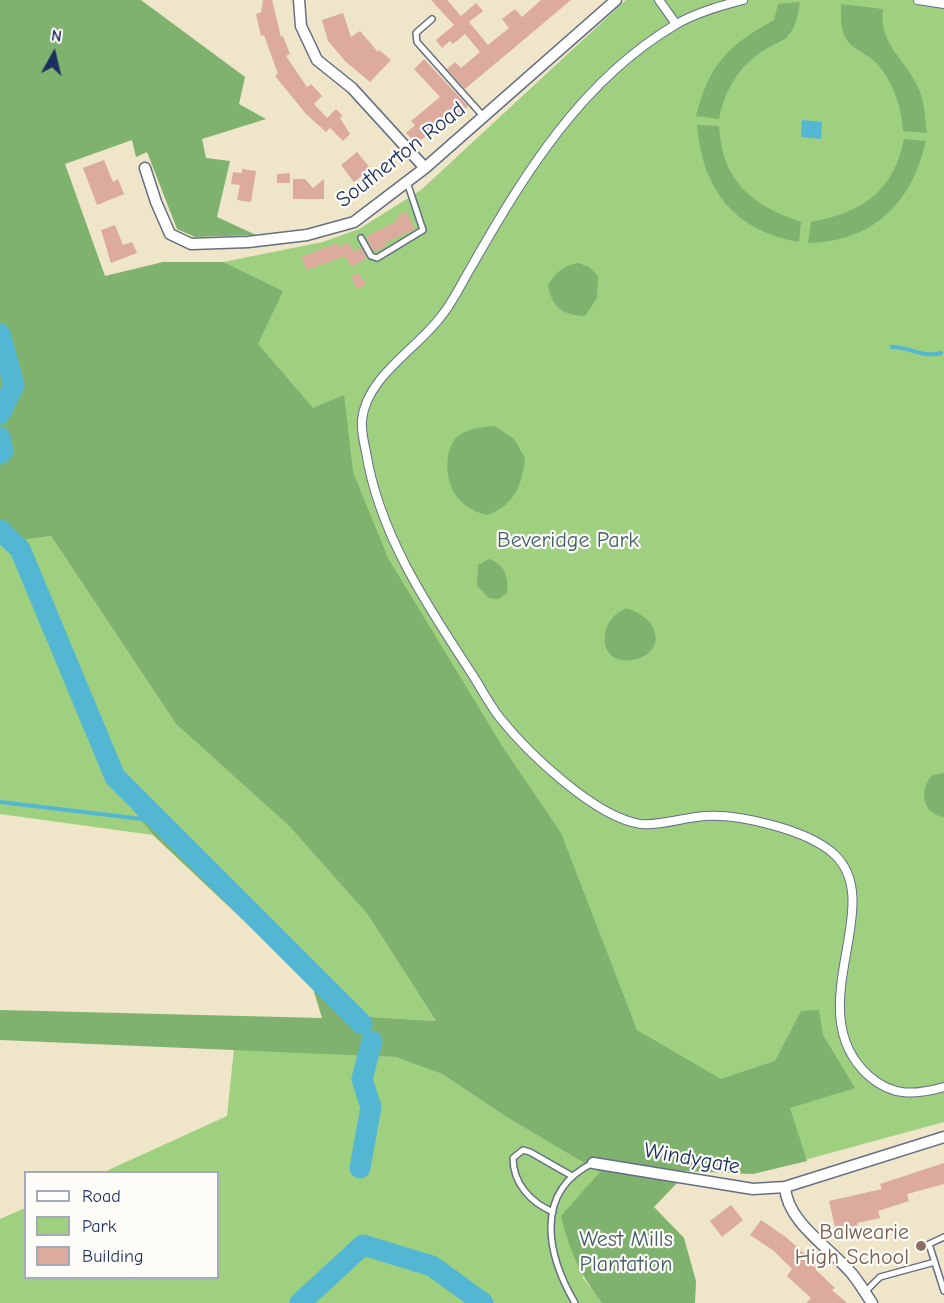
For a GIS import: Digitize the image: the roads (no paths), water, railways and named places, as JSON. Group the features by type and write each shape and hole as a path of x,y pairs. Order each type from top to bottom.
{"street":[{"path":"299,0 301,26 317,60 352,88 425,168"},
{"name":"Southerton Road","path":"145,168 170,234 190,244 248,242 307,235 354,222 425,168 616,0"},
{"path":"659,0 676,24"},
{"path":"743,0 718,6 676,24 625,61 593,90 555,135 514,192 444,314 426,336 379,383 365,404 361,424 369,472 386,520 419,593 500,718 564,782 603,812 642,824 709,815 772,824 826,847 840,859 852,887 853,904 839,993 839,1010 845,1041 856,1062 881,1086 909,1095 944,1087"},
{"path":"918,0 944,4"},
{"name":"Windygate","path":"593,1163 753,1189 785,1187 944,1137"},
{"path":"785,1187 786,1200 806,1228 853,1275 872,1303"}],"lane":[{"path":"432,19 416,33 417,42 483,116"},
{"path":"361,238 371,256 377,258 423,230 406,182"},
{"path":"553,1212 529,1196 513,1173 513,1158 523,1150 530,1152 572,1176"},
{"path":"575,1303 554,1257 549,1232 561,1189 572,1176 593,1163"},
{"path":"944,1237 930,1242 944,1291"},
{"path":"865,1292 880,1277 935,1262"}],"water":[{"path":"802,120 822,122 821,139 801,137"}],"waterway":[{"path":"0,334 14,385 0,414"},
{"path":"892,347 928,354 941,353"},
{"path":"0,437 3,451 0,454"},
{"path":"0,530 20,549 115,777 362,1024"},
{"path":"0,802 159,821"},
{"path":"360,1168 371,1107 362,1079 372,1041"},
{"path":"300,1303 363,1245 432,1266 483,1303"}],"place":[{"name":"Balwearie High School","path":"921,1246"}],"park label":[{"name":"Beveridge Park","path":"568,541"},
{"name":"West Mills Plantation","path":"626,1252"}]}
